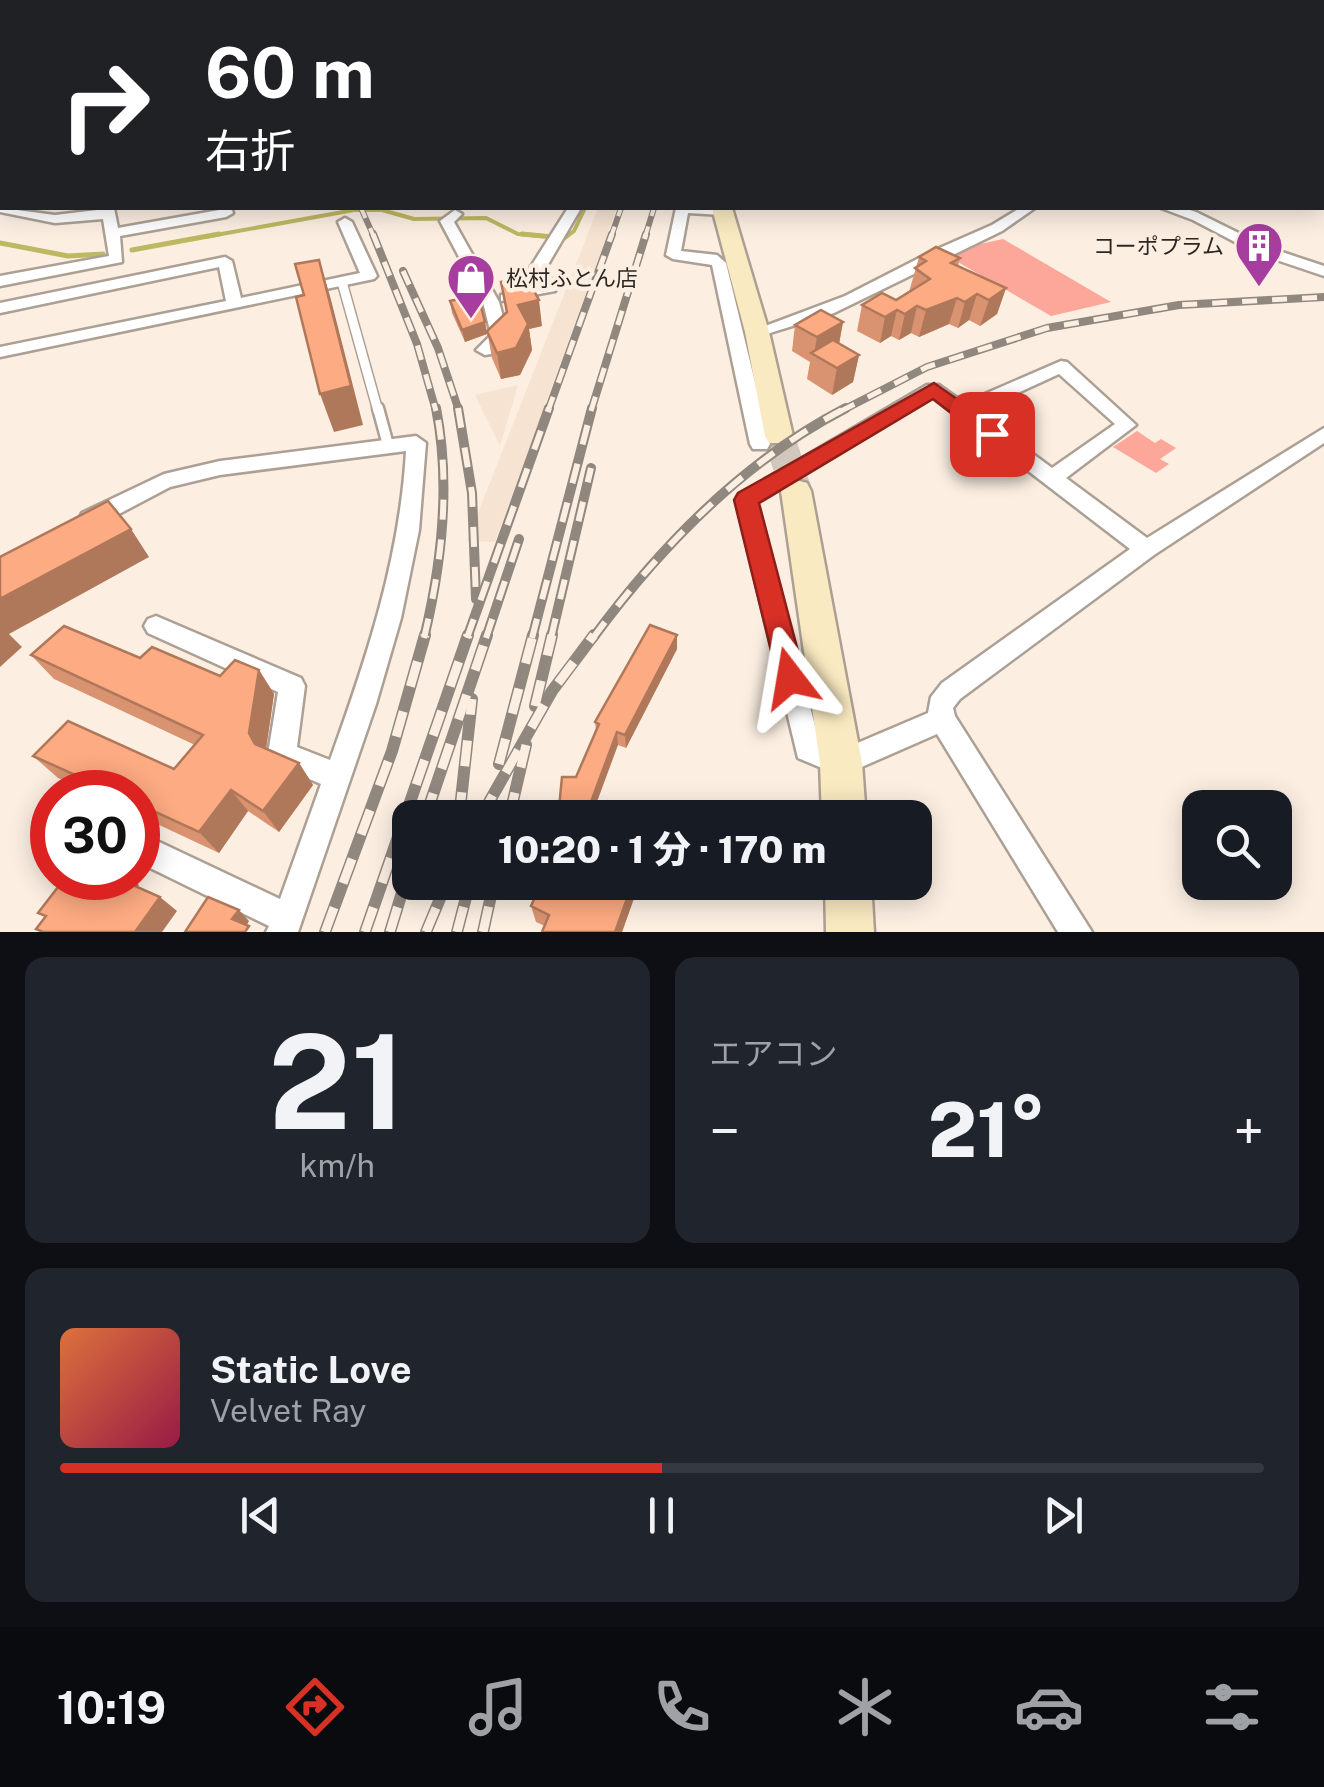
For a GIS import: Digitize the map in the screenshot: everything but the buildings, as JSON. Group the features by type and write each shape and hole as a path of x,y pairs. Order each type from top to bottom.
{"street":[{"path":"0,281 117,259 108,211 55,219 10,210"},
{"path":"112,234 226,213 225,210"},
{"path":"491,302 549,288 538,268 555,237 564,231 573,210"},
{"path":"682,210 673,255 712,258 719,263 770,440"},
{"path":"723,210 757,332 770,440"},
{"path":"757,332 796,326 944,250 1006,226 1026,210"},
{"path":"1192,210 1228,234 1283,259 1324,271"},
{"path":"451,218 491,302 500,336 484,350"},
{"path":"0,352 369,276 345,222"},
{"path":"0,308 226,260 235,304"},
{"path":"0,268 39,274"},
{"path":"963,412 1061,366 1127,424 1052,478"},
{"path":"942,719 841,763 808,749 746,500 934,389 1146,549"},
{"path":"1076,932 942,719 940,705 951,691 1146,549 1324,434"},
{"path":"62,534 164,481 220,468 416,443 416,476 407,536 382,635 284,925 160,859"},
{"path":"796,491 841,763 843,800"},
{"path":"156,626 292,686 282,754 337,777"},
{"path":"849,900 850,932"}],"lane":[{"path":"342,282 388,445"}],"shaded area":[{"path":"597,210 616,210 495,542 467,541"},
{"path":"1003,239 1111,302 1051,316 951,258 980,244"},
{"path":"518,385 500,446 475,395"},
{"path":"1137,431 1155,443 1161,439 1176,448 1160,459 1169,464 1156,473 1113,447"}],"waterway":[{"path":"205,237 354,210 382,210 414,219 486,218 518,234 551,237"},
{"path":"566,237 574,231 584,210"},
{"path":"132,250 219,234"},
{"path":"522,234 564,238 569,234"},
{"path":"0,243 68,256 103,254"}],"tunnel":[{"path":"779,436 796,491"}],"railway":[{"path":"362,210 374,237"},
{"path":"611,237 620,210"},
{"path":"645,237 653,210"},
{"path":"373,234 417,344 436,411"},
{"path":"548,411 612,234"},
{"path":"591,411 646,234"},
{"path":"403,271 438,348 458,408"},
{"path":"841,411 927,367 1047,328 1179,305 1324,297"},
{"path":"424,638 436,581 444,494 436,408"},
{"path":"458,408 472,493 476,599"},
{"path":"467,638 549,408"},
{"path":"532,638 592,408"},
{"path":"593,638 647,571 707,508 773,453 846,408"},
{"path":"551,638 591,468"},
{"path":"487,635 519,539"},
{"path":"325,932 392,751 425,635"},
{"path":"365,932 468,635"},
{"path":"431,800 487,635"},
{"path":"499,764 533,635"},
{"path":"535,706 552,635"},
{"path":"490,800 552,691 594,635"},
{"path":"461,800 472,699"},
{"path":"513,800 526,745"},
{"path":"390,932 400,900"},
{"path":"426,932 439,900"},
{"path":"457,932 465,900"},
{"path":"483,932 490,900"}],"place":[{"name":"コーポプラム","path":"1259,288"},
{"name":"松村ふとん店","path":"471,320"}],"route":[{"path":"790,678 746,500 934,389 992,434"}]}
